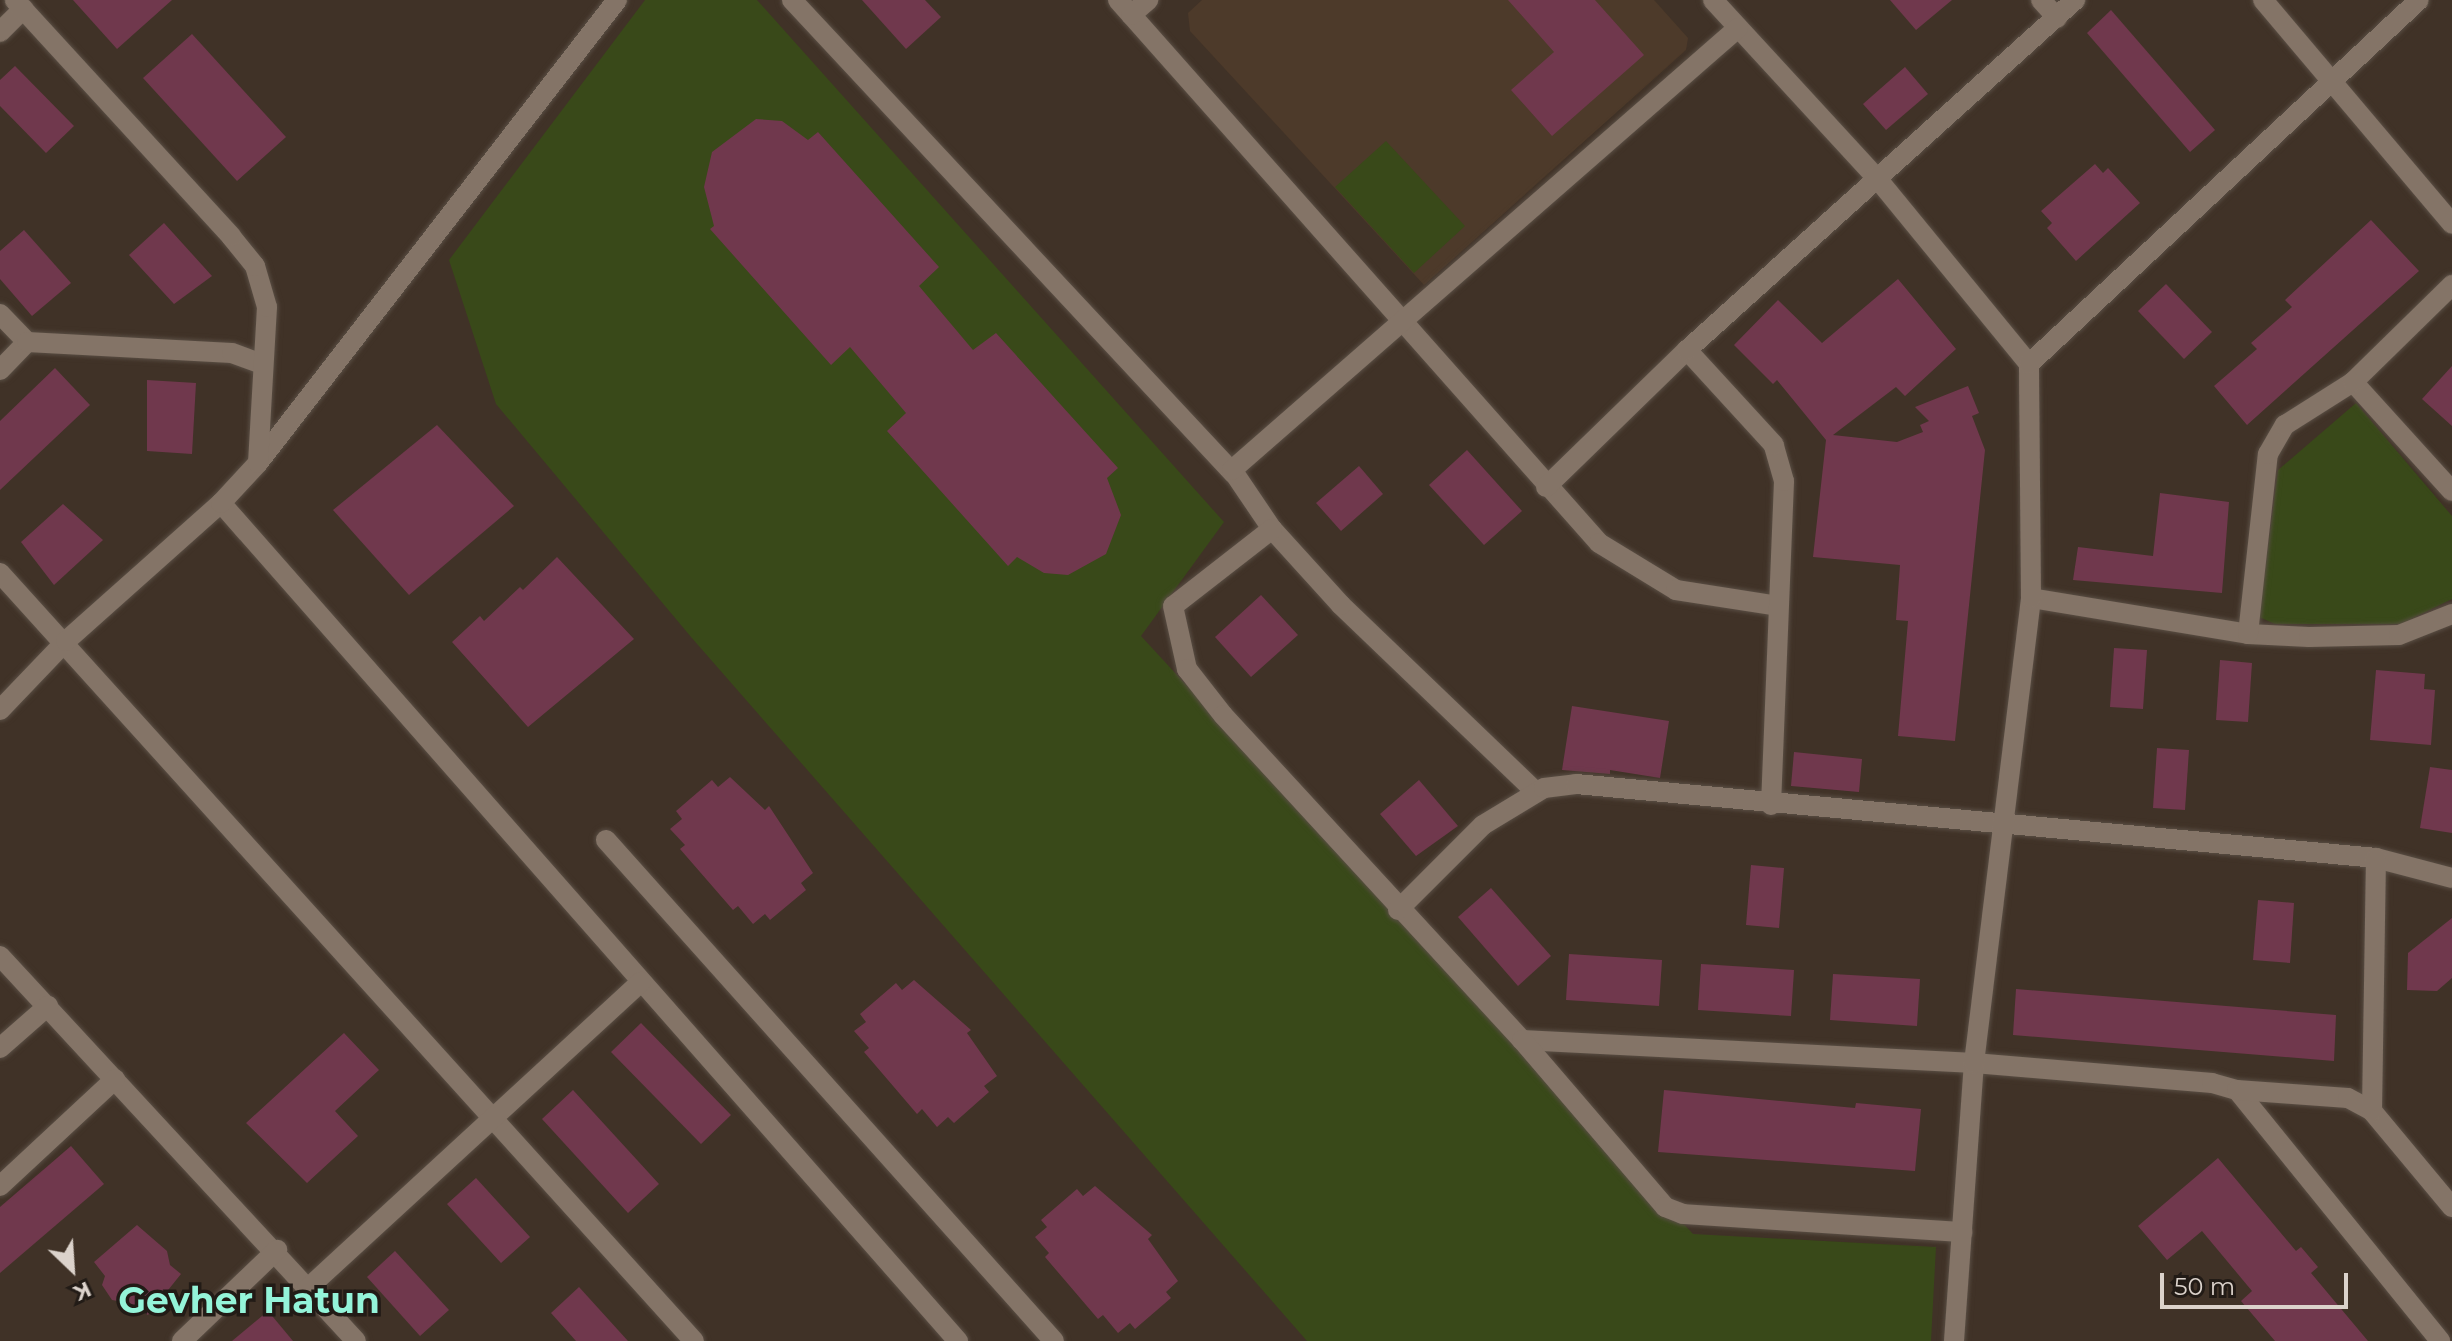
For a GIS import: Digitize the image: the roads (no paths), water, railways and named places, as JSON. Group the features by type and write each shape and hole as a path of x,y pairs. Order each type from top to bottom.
{"street":[{"path":"0,710 66,641 221,503 258,463 617,0"},
{"path":"792,0 1234,474 1272,529 1341,605 1536,792"},
{"path":"1148,0 1125,7 1401,318 1546,487 1599,543 1676,590 1778,606"},
{"path":"1713,0 1876,177 2029,364 2031,598 1974,1063 1954,1341"},
{"path":"2041,0 2057,18"},
{"path":"1546,487 1687,350 2075,0"},
{"path":"2263,0 2452,224"},
{"path":"2029,364 2419,0"},
{"path":"0,32 19,5 255,266 267,307 258,463"},
{"path":"1234,474 1232,470 1401,318 1738,28"},
{"path":"2248,634 2268,454 2285,425 2353,382 2452,285"},
{"path":"0,314 27,342 232,353 263,364"},
{"path":"0,370 27,342"},
{"path":"1687,350 1774,445 1784,481 1771,805"},
{"path":"2353,382 2452,491"},
{"path":"221,503 958,1341"},
{"path":"1272,529 1173,606 1187,669 1398,910 1522,1040 1665,1207 1683,1214 1962,1232"},
{"path":"0,573 66,641 488,1118 694,1341"},
{"path":"2031,598 2248,634 2399,635 2452,614"},
{"path":"1398,910 1483,825 1536,792 1576,784 1771,805 2004,822 2376,858 2452,878"},
{"path":"606,840 1054,1341"},
{"path":"2372,1111 2376,858"},
{"path":"0,956 277,1250 307,1289 356,1341"},
{"path":"307,1289 488,1118 641,982"},
{"path":"0,1048 48,1006"},
{"path":"1522,1040 1974,1063 2348,1098 2372,1111 2452,1207"},
{"path":"0,1186 115,1079"},
{"path":"2237,1090 2440,1341"},
{"path":"182,1341 277,1250"}],"district":[{"name":"Gevher Hatun","path":"249,1301"}]}
